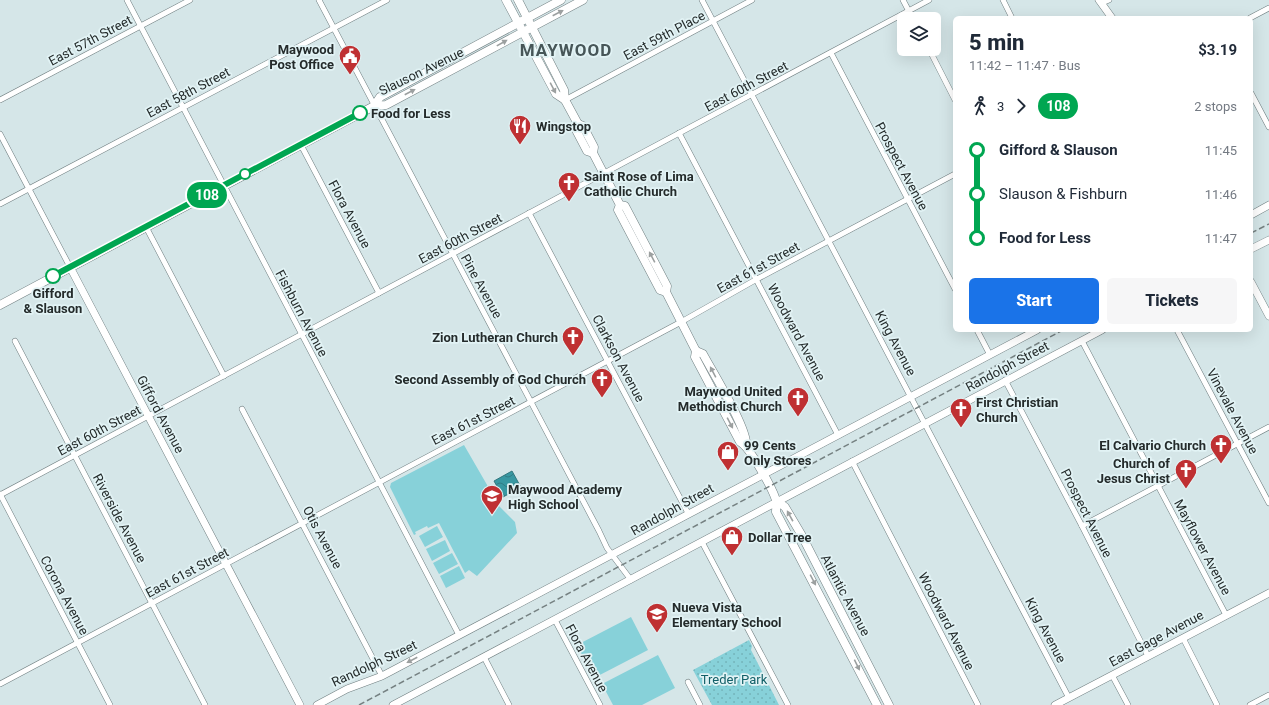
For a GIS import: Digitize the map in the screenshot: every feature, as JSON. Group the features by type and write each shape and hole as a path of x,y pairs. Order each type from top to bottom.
{"main road":[{"path":"506,0 556,94 565,100"},
{"path":"518,0 564,90 565,100 578,124 576,130 587,151 593,153 604,174"},
{"name":"Slauson Avenue","path":"374,106 380,97 527,17 562,0"},
{"name":"Slauson Avenue","path":"374,106 386,105 584,0"},
{"path":"0,305 374,106"},
{"name":"Atlantic Avenue","path":"604,174 620,205 625,206 667,284 666,292 681,322 696,350 703,354 747,438 746,445 776,501 776,512 877,705"},
{"name":"Atlantic Avenue","path":"776,501 785,507 793,521 890,705"}],"street":[{"name":"Fishburn Avenue","path":"126,0 183,107 222,186 459,635"},
{"name":"East 57th Street","path":"0,100 190,0"},
{"name":"Pine Avenue","path":"319,0 612,555 631,580"},
{"name":"East 58th Street","path":"0,204 387,0"},
{"name":"King Avenue","path":"702,0 1069,698"},
{"name":"East 59th Place","path":"565,100 752,0"},
{"path":"903,0 909,11"},
{"name":"East 60th Street","path":"0,495 930,0"},
{"path":"1003,0 1011,16"},
{"path":"1103,1 1111,16"},
{"path":"1253,16 1269,8"},
{"name":"Prospect Avenue","path":"831,53 953,285"},
{"path":"933,56 953,96"},
{"path":"1253,97 1269,127"},
{"name":"Woodward Avenue","path":"679,133 838,435"},
{"name":"Gifford Avenue","path":"0,134 300,705"},
{"name":"Flora Avenue","path":"301,145 380,293"},
{"name":"East 61st Street","path":"0,684 681,322 756,279 953,175"},
{"path":"1253,214 1269,205"},
{"name":"Clarkson Avenue","path":"529,213 688,513"},
{"path":"146,227 224,376"},
{"path":"1253,248 1269,240"},
{"path":"1253,286 1269,316"},
{"path":"978,332 990,355"},
{"name":"Randolph Street","path":"316,705 347,689 382,676 612,555 688,513 763,476 1033,332"},
{"name":"Randolph Street","path":"393,705 404,702 484,657 631,580 776,501 1098,332"},
{"name":"Vinevale Avenue","path":"1178,332 1239,443 1269,503"},
{"name":"Riverside Avenue","path":"15,341 205,705"},
{"name":"Mayflower Avenue","path":"1082,341 1226,615"},
{"name":"Prospect Avenue","path":"1005,380 1082,526 1148,656"},
{"name":"Otis Avenue","path":"242,409 382,676"},
{"path":"1082,526 1269,427"},
{"name":"Woodward Avenue","path":"852,461 978,705"},
{"name":"Corona Avenue","path":"0,495 110,705"},
{"path":"702,542 788,705"},
{"name":"East Gage Avenue","path":"1055,705 1269,593"},
{"name":"Flora Avenue","path":"555,620 600,705"},
{"path":"1183,638 1217,705"},
{"path":"484,657 509,705"},
{"path":"1112,675 1128,705"},
{"path":"688,682 700,705"},
{"path":"1250,705 1269,695"}],"green space":[{"path":"464,445 490,490 490,493 492,493 498,505 515,522 517,533 477,576 469,570 465,573 439,523 428,528 427,526 415,532 416,534 414,535 390,487 391,483"},
{"path":"437,526 443,537 425,547 419,536"},
{"path":"445,540 450,551 432,561 426,549"},
{"path":"452,553 458,564 439,574 433,563"},
{"path":"459,566 465,578 446,588 440,576"},
{"path":"631,617 648,650 594,678 577,645"},
{"name":"Treder Park","path":"749,640 752,646 751,650 779,705 712,705 693,670"},
{"path":"658,655 675,688 642,705 613,705 602,684"}],"water":[{"path":"512,471 523,491 520,492 518,489 503,497 494,481"}],"railway":[{"path":"1253,232 1269,224"},
{"path":"359,705 1059,332"}],"bus line":[{"name":"108","path":"53,276 360,113"}],"place":[{"name":"Maywood Post Office","path":"350,76"},
{"name":"Food for Less","path":"360,113"},
{"name":"Wingstop","path":"520,146"},
{"name":"Saint Rose of Lima Catholic Church","path":"569,202"},
{"name":"Gifford & Slauson","path":"53,276"},
{"name":"Zion Lutheran Church","path":"573,356"},
{"name":"Second Assembly of God Church","path":"602,398"},
{"name":"Maywood United Methodist Church","path":"798,418"},
{"name":"First Christian Church","path":"961,428"},
{"name":"El Calvario Church","path":"1221,464"},
{"name":"99 Cents Only Stores","path":"728,472"},
{"name":"Church of Jesus Christ","path":"1186,490"},
{"name":"Maywood Academy High School","path":"492,516"},
{"name":"Dollar Tree","path":"732,556"},
{"name":"Nueva Vista Elementary School","path":"657,634"}],"district":[{"name":"MAYWOOD","path":"566,50"}]}
